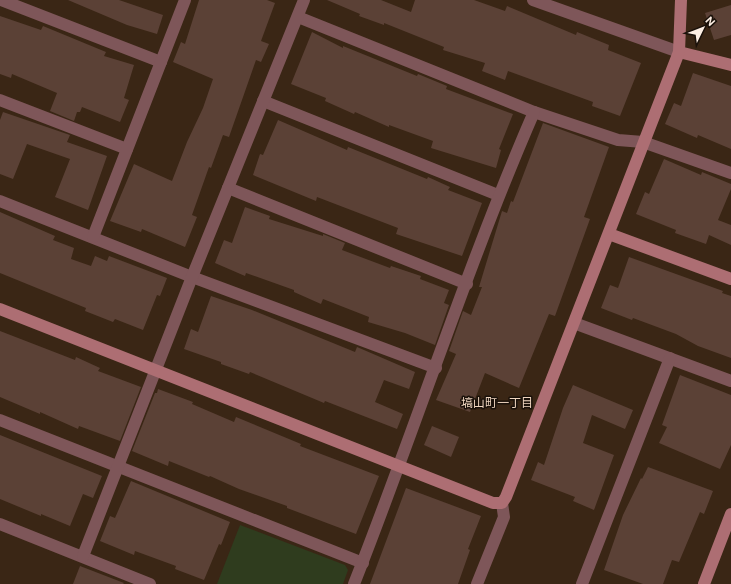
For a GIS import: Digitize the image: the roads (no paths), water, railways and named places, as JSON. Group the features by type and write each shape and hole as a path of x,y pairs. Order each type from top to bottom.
{"street":[{"path":"1,0 161,62"},
{"path":"93,237 185,0"},
{"path":"83,556 192,277 304,0"},
{"path":"533,0 567,6 679,52 731,65"},
{"path":"477,584 504,517 502,504 679,52 681,0"},
{"path":"298,17 534,112 618,140 644,142 731,173"},
{"path":"0,100 127,149"},
{"path":"262,101 498,195"},
{"path":"354,584 436,368 498,195 534,112"},
{"path":"228,188 467,284"},
{"path":"0,201 192,277 436,368"},
{"path":"609,234 731,279"},
{"path":"0,309 399,467 493,503 502,504"},
{"path":"574,323 731,381"},
{"path":"582,584 670,358"},
{"path":"0,420 363,563"},
{"path":"704,584 731,514"},
{"path":"0,524 150,584"}],"district":[{"name":"塙山町一丁目","path":"497,403"}]}
